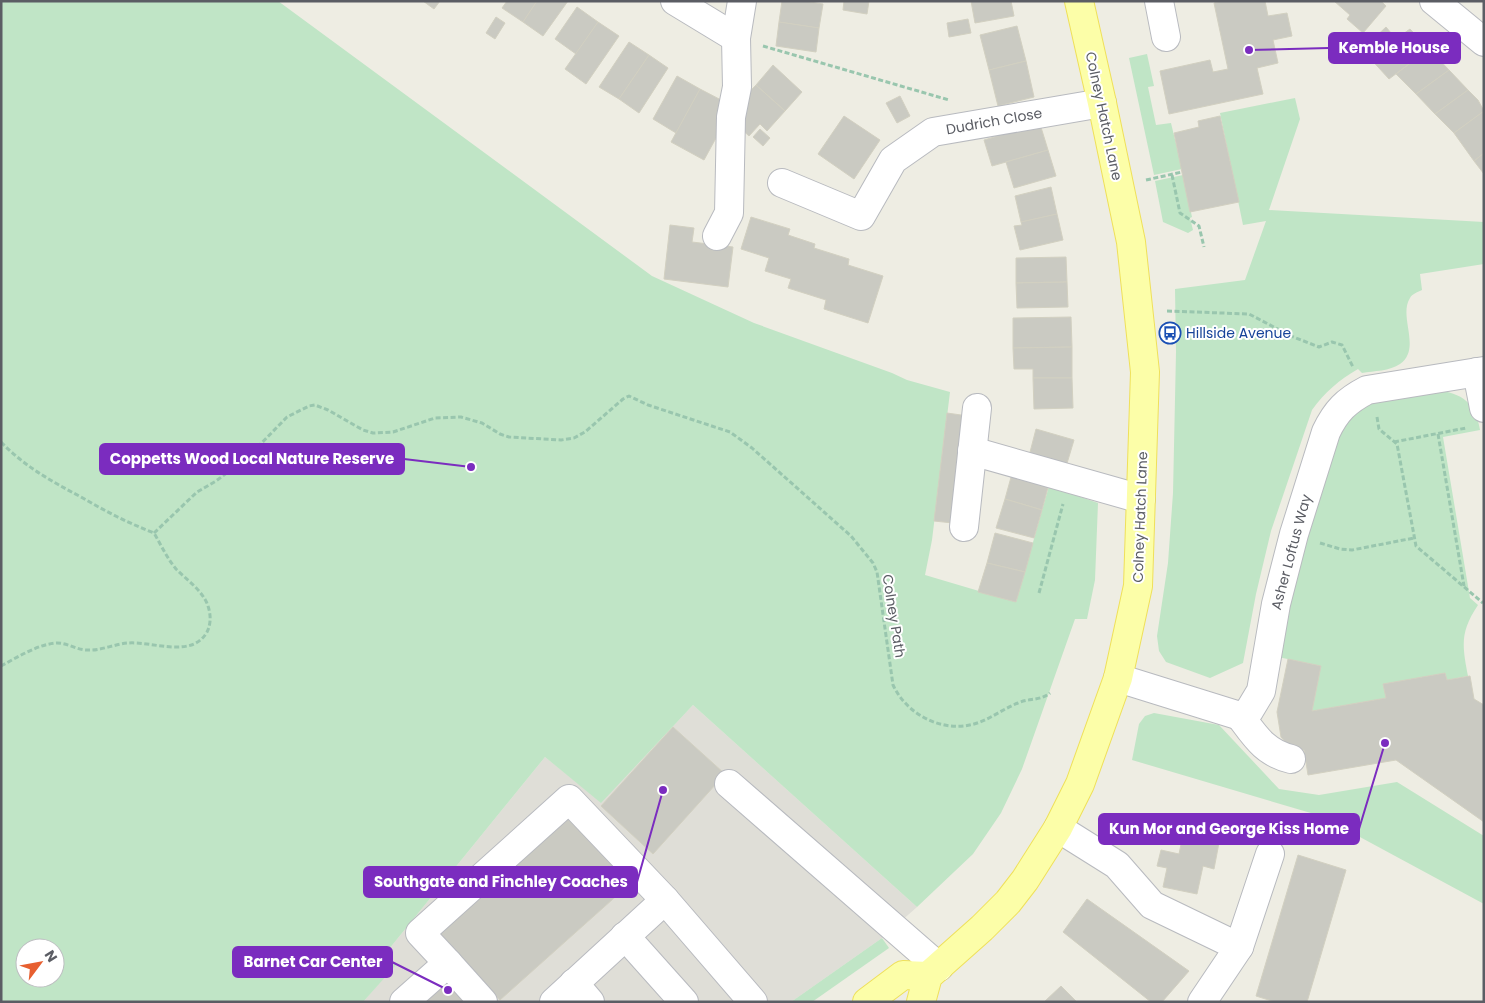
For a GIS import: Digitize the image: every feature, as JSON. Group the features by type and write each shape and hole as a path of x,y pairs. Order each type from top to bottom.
{"main road":[{"name":"Colney Hatch Lane","path":"934,972 1008,902 1036,865 1058,828 1080,784 1118,678 1138,586 1145,372 1131,242 1079,1"},
{"path":"867,1002 902,975 934,972 921,1002"}],"street":[{"path":"674,1 736,38"},
{"path":"717,236 729,213 731,116 736,87 736,38 742,1"},
{"path":"1159,1 1166,37"},
{"path":"1434,1 1484,42"},
{"name":"Dudrich Close","path":"782,183 861,216 893,160 933,132 1102,103"},
{"path":"1479,418 1481,372"},
{"name":"Asher Loftus Way","path":"1240,716 1249,711 1261,691 1276,604 1294,534 1332,418 1341,407 1355,396 1367,390 1481,372"},
{"path":"964,527 977,408"},
{"path":"972,451 1141,499"},
{"path":"1118,678 1240,716 1268,749 1279,756 1291,759"},
{"path":"729,784 934,972"},
{"path":"483,1002 420,933 569,799 665,900 753,1002"},
{"path":"1058,828 1117,865 1152,905 1239,947"},
{"path":"1202,1002 1239,947 1270,854"},
{"path":"554,1002 582,993 625,936 665,900"},
{"path":"625,936 684,1002"},
{"path":"404,1002 448,963"}],"path":[{"path":"736,38 957,102"},
{"path":"1119,186 1182,172"},
{"path":"1172,174 1180,213 1199,226 1204,247"},
{"path":"1175,310 1249,314 1291,336 1319,347 1327,343 1342,345 1374,401 1379,429 1397,444 1416,546 1484,603"},
{"name":"Colney Path","path":"154,533 197,492 216,481 247,458 287,417 310,406 314,405 328,410 363,430 373,433 393,432 429,420 461,417 480,421 500,434 509,437 561,440 574,438 585,432 627,396 648,405 730,432 752,448 851,536 877,572 893,685 896,692 909,707 927,719 948,726 965,726 980,722 1021,701 1029,698 1043,698 1050,693"},
{"path":"1394,442 1438,434 1479,418"},
{"path":"1438,434 1464,586"},
{"path":"1,442 26,465 44,477 129,524 154,533 175,568 194,586 206,603 210,614 210,625 202,638 194,643 179,647 128,643 87,651 62,644 53,644 35,649 1,666"},
{"path":"1039,593 1070,479"},
{"path":"1329,546 1352,550 1414,538"}],"shaded area":[{"path":"693,705 917,907 882,938 791,1002 363,1002 395,965 385,954 545,757 601,802"}],"green space":[{"path":"1,1 278,1 652,276 754,323 907,380 950,392 932,540 925,575 1016,602 1049,486 1098,503 1095,580 1087,619 1075,619 1022,769 1001,813 973,854 917,907 693,705 601,803 545,757 385,954 396,965 363,1002 1,1002"},
{"path":"1147,54 1154,86 1148,87 1156,125 1171,123 1182,169 1154,175 1129,58"},
{"path":"1295,98 1300,119 1269,210 1484,222 1484,264 1420,274 1422,290 1411,297 1407,306 1406,314 1410,341 1406,357 1400,364 1387,369 1362,373 1358,369 1333,387 1312,410 1271,531 1256,594 1243,663 1210,678 1166,662 1159,651 1157,636 1168,563 1173,493 1176,352 1175,289 1245,280 1266,221 1243,225 1220,113"},
{"path":"1183,175 1192,217 1190,218 1193,230 1188,233 1163,222 1155,181"},
{"path":"1436,390 1445,391 1466,401 1475,413 1480,430 1443,437 1470,598 1478,605 1465,631 1464,656 1468,676 1447,680 1445,673 1384,684 1386,698 1312,711 1321,666 1278,657 1302,542 1335,442 1344,421 1362,405"},
{"path":"1154,713 1219,725 1279,789 1319,795 1397,782 1484,836 1484,904 1321,816 1132,760 1139,724 1145,716"},
{"path":"882,938 889,948 812,1002 791,1002"}],"building":[{"path":"423,1 440,1 434,9"},
{"path":"507,1 537,1 523,22 502,8"},
{"path":"537,1 568,1 543,36 523,22"},
{"path":"782,1 803,1 823,4 819,28 779,22"},
{"path":"844,1 869,1 867,14 843,10"},
{"path":"971,1 1011,1 1014,16 975,23"},
{"path":"1222,1 1265,1 1268,16 1287,13 1292,36 1273,40 1278,63 1257,68 1263,94 1169,114 1160,71 1210,60 1213,72 1228,69 1214,3"},
{"path":"1334,1 1381,1 1386,6 1363,33 1347,19 1350,15"},
{"path":"577,7 598,22 576,54 555,39"},
{"path":"496,17 505,23 495,39 486,33"},
{"path":"968,19 971,33 949,37 947,23"},
{"path":"598,22 619,36 586,84 565,69"},
{"path":"779,22 819,28 816,52 776,46"},
{"path":"1017,26 1026,61 989,70 980,35"},
{"path":"1386,27 1396,39 1410,29 1429,49 1389,79 1368,56 1374,51 1368,44"},
{"path":"629,42 649,55 619,99 599,87"},
{"path":"1429,49 1449,70 1416,94 1396,74"},
{"path":"649,55 668,68 639,113 619,99"},
{"path":"1026,61 1034,97 998,106 989,70"},
{"path":"773,65 802,92 785,111 756,85"},
{"path":"1449,70 1468,90 1435,114 1416,94"},
{"path":"677,76 700,89 676,133 653,119"},
{"path":"756,85 785,111 767,131 760,124 749,136 736,124 747,112 738,104"},
{"path":"700,89 723,101 718,110 728,116 704,160 671,142"},
{"path":"1468,90 1478,100 1484,111 1454,133 1435,114"},
{"path":"900,96 910,116 897,123 886,103"},
{"path":"1484,111 1484,153 1474,161 1454,133"},
{"path":"844,116 880,140 854,179 818,154"},
{"path":"1220,116 1239,202 1190,212 1174,133 1199,127 1198,121"},
{"path":"1040,124 1048,150 992,166 984,140"},
{"path":"760,129 770,138 763,146 753,137"},
{"path":"1048,150 1056,176 1014,188 1006,162"},
{"path":"1484,153 1484,174 1474,161"},
{"path":"1051,187 1057,214 1021,222 1015,196"},
{"path":"1057,214 1063,240 1020,250 1014,226 1022,225 1021,222"},
{"path":"751,217 790,229 788,235 815,244 814,248 849,259 848,265 883,276 868,323 824,309 826,300 788,288 791,279 765,271 769,258 741,249"},
{"path":"670,225 694,228 692,242 733,247 728,287 664,279"},
{"path":"1066,257 1067,282 1016,283 1016,258"},
{"path":"1067,282 1068,307 1017,308 1016,283"},
{"path":"1071,317 1072,347 1013,348 1013,318"},
{"path":"1072,347 1072,378 1033,378 1033,369 1014,369 1013,348"},
{"path":"1033,378 1072,378 1073,408 1034,409"},
{"path":"947,413 968,416 953,523 934,521"},
{"path":"1036,429 1074,440 1065,470 1028,460"},
{"path":"1013,470 1050,480 1042,510 1005,499"},
{"path":"1005,499 1042,510 1034,538 996,528"},
{"path":"995,533 1033,543 1025,572 987,563"},
{"path":"987,563 1025,572 1016,602 978,592"},
{"path":"1288,659 1321,666 1312,711 1386,698 1383,684 1445,673 1447,680 1470,676 1474,699 1484,705 1484,822 1396,760 1308,775 1304,750 1293,751 1281,737 1277,712"},
{"path":"673,727 725,774 653,854 601,806"},
{"path":"568,811 632,882 500,1000 436,929"},
{"path":"1186,820 1222,827 1214,869 1203,866 1197,894 1163,887 1167,868 1157,866 1161,850 1179,854"},
{"path":"1298,855 1346,870 1307,1002 1275,1002 1256,996"},
{"path":"1087,899 1189,971 1162,1002 1151,1002 1063,932"},
{"path":"449,979 469,1002 424,1002"},
{"path":"1061,986 1077,1002 1044,1002"}],"place":[{"name":"Kemble House","path":"1249,50"},
{"name":"Hillside Avenue","path":"1170,333"},
{"name":"Coppetts Wood Local Nature Reserve","path":"471,467"},
{"name":"Kun Mor and George Kiss Home","path":"1385,743"},
{"name":"Southgate and Finchley Coaches","path":"663,790"},
{"name":"Barnet Car Center","path":"448,990"}]}
